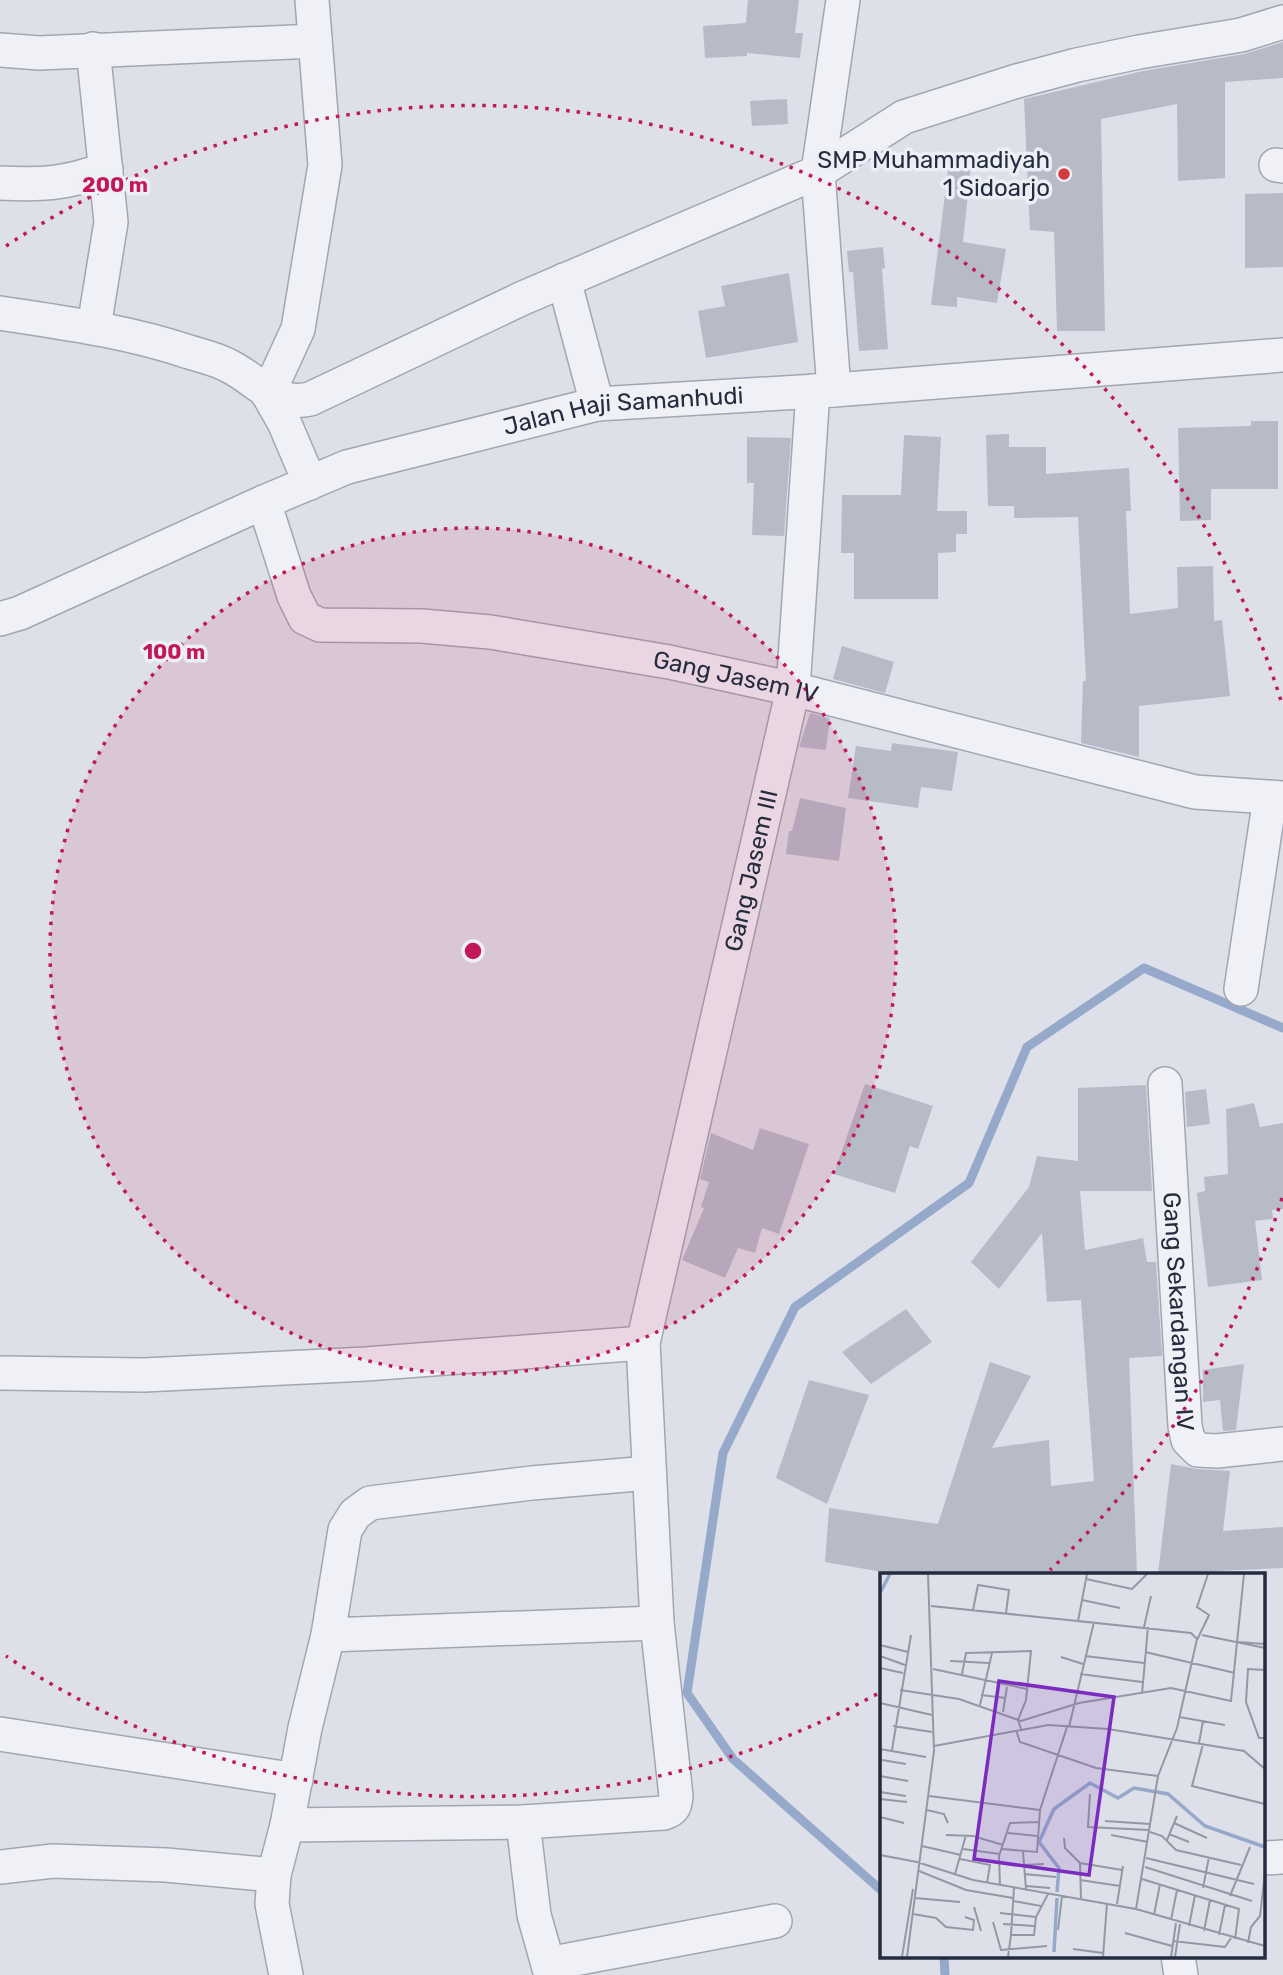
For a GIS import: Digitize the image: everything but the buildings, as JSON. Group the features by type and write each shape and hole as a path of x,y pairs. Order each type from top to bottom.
{"street":[{"path":"268,394 298,329 325,165 312,0"},
{"name":"Gang Jasem III","path":"523,1822 664,1813 675,1806 657,1623 643,1343 793,689 823,390 818,173 843,0"},
{"path":"0,313 94,327 156,341 229,366 268,394 297,401 310,399 564,280 818,173 904,117 1077,65 1241,35 1283,22"},
{"path":"0,50 39,53 315,41"},
{"path":"93,49 111,222 94,327"},
{"path":"0,183 61,183 106,169"},
{"path":"564,280 597,404"},
{"name":"Jalan Haji Samanhudi","path":"0,619 33,608 347,467 597,404 823,390 1283,355"},
{"path":"268,394 285,422 310,483"},
{"name":"Gang Jasem IV","path":"264,502 294,596 304,618 320,625 422,626 490,632 669,662 793,689 1195,792 1276,798"},
{"path":"1241,989 1276,798"},
{"name":"Gang Sekardangan IV","path":"1165,1084 1188,1440 1198,1450 1217,1451 1283,1444"},
{"path":"0,1373 144,1375 366,1364 643,1343"},
{"path":"286,1975 272,1904 274,1875 287,1825 305,1727 328,1635 345,1530 355,1514 370,1503 532,1483 649,1473"},
{"path":"328,1635 657,1623"},
{"path":"0,1734 296,1780"},
{"path":"287,1825 523,1822 534,1914 549,1970 775,1921"},
{"path":"0,1867 52,1861 166,1865 274,1875"}],"waterway":[{"path":"880,1889 733,1759 687,1693 723,1453 795,1307 969,1183 1027,1047 1144,968 1283,1028"},
{"path":"944,1958 945,1975"}],"place":[{"name":"SMP Muhammadiyah 1 Sidoarjo","path":"1064,174"}]}
